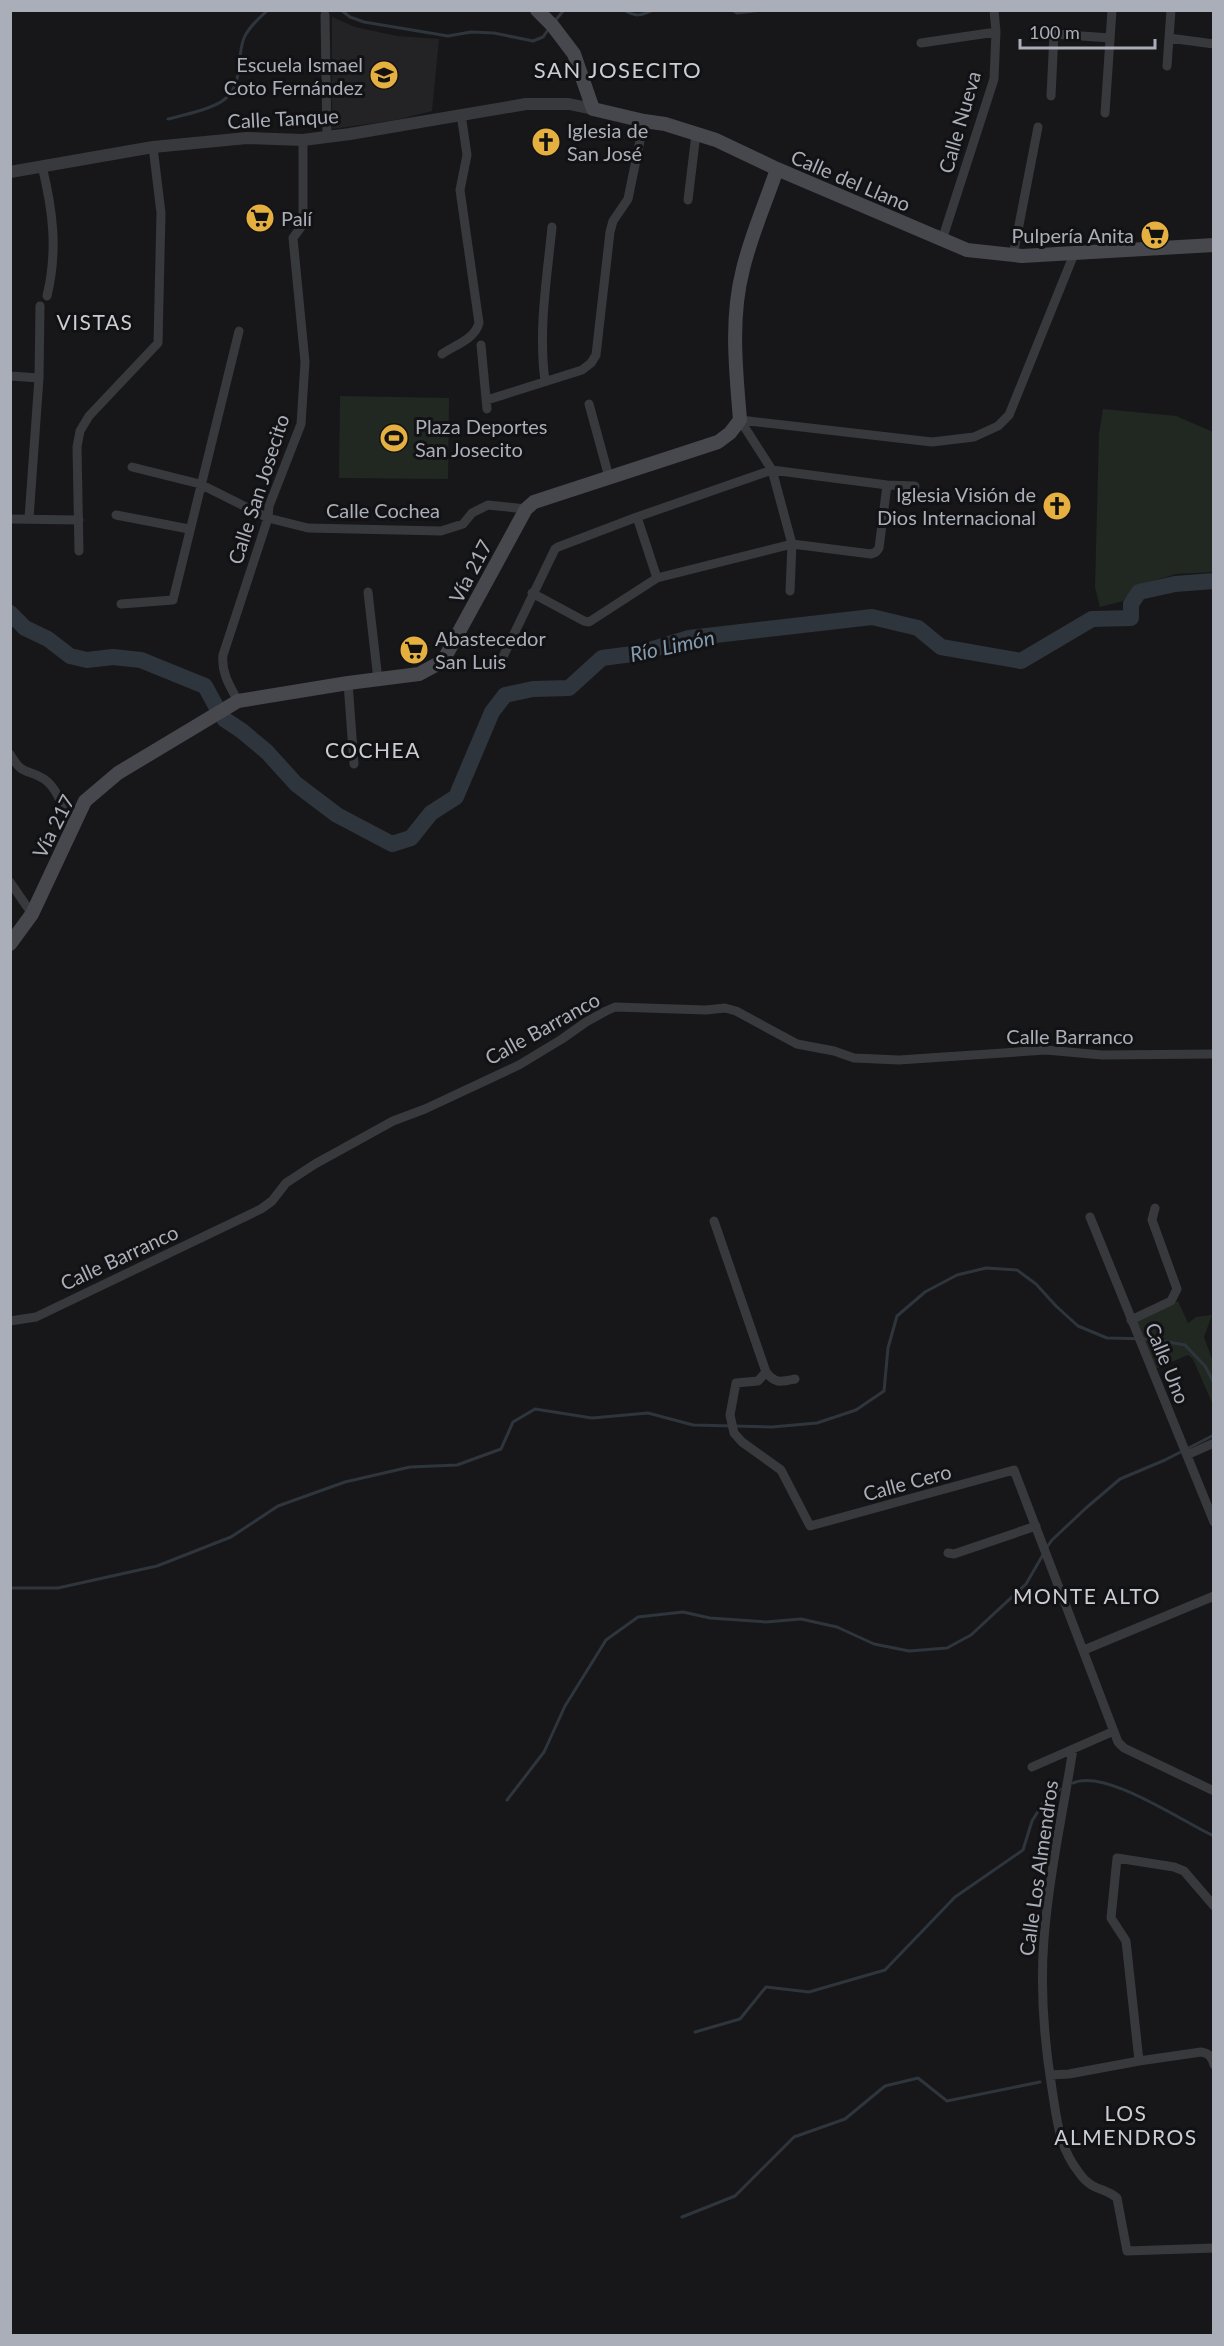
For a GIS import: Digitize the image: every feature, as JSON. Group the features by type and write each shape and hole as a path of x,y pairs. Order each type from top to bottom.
{"main road":[{"path":"537,10 552,25 574,54 593,109"},
{"name":"Calle del Llano","path":"593,109 665,124 716,140 777,169 967,249 1013,256 1214,245"},
{"path":"526,509 534,502 718,442 741,420 735,359 736,315 742,270 777,169"},
{"name":"Vía 217","path":"10,944 32,914 86,801 99,787 118,773 238,701 418,674 443,661 526,509"}],"street":[{"name":"Calle Nueva","path":"942,240 994,79 996,32 994,10"},
{"path":"1105,113 1112,10"},
{"path":"1167,66 1171,10"},
{"path":"325,15 327,136"},
{"path":"921,43 996,32"},
{"path":"1051,96 1054,34 1110,38"},
{"path":"1169,38 1214,44"},
{"name":"Calle Tanque","path":"10,171 153,147 247,138 303,140 526,104 569,104 593,109"},
{"path":"442,354 469,338 477,330 479,324 460,190 467,155 461,114"},
{"path":"481,345 487,404 545,381 582,370 591,363 596,355 610,232 613,220 628,200 644,121"},
{"path":"1013,256 1038,126"},
{"path":"688,200 696,134"},
{"name":"Calle San Josecito","path":"238,701 224,675 223,655 268,518 269,506 301,424 305,362 293,238 301,227 303,214 303,140"},
{"path":"79,551 77,447 80,431 89,416 158,343 161,213 153,147"},
{"path":"42,166 51,203 54,230 53,271 47,296"},
{"path":"545,381 542,331 552,227"},
{"path":"741,420 932,442 974,437 998,426 1009,415 1074,254"},
{"path":"29,518 39,378 40,306"},
{"path":"121,604 173,600 239,331"},
{"path":"10,376 39,378"},
{"path":"589,404 609,477"},
{"path":"741,420 772,470 792,544 790,591"},
{"name":"Calle Cochea","path":"132,467 200,484 268,518 308,528 441,531 463,524 472,513 488,505 526,509"},
{"path":"500,663 555,549 637,517 772,470 887,486 915,486"},
{"path":"532,593 589,622 657,578 792,544 871,554 879,548 887,486"},
{"path":"116,515 189,529"},
{"path":"637,517 657,578"},
{"path":"10,519 79,520"},
{"path":"368,592 378,680"},
{"path":"348,683 354,764"},
{"path":"10,754 23,772 44,779 54,790 72,830"},
{"path":"10,882 32,914"},
{"name":"Calle Barranco","path":"10,1321 36,1317 261,1209 273,1201 286,1183 368,1134 519,1065 586,1022 615,1007 706,1010 725,1008 736,1011 797,1044 834,1051 854,1058 898,1060 1046,1050 1102,1055 1214,1054"},
{"path":"1131,1320 1171,1301 1177,1289 1152,1220 1155,1208"},
{"name":"Calle Uno","path":"1090,1217 1214,1522"},
{"path":"714,1221 766,1372 773,1381 795,1379"},
{"name":"Calle Cero","path":"766,1372 758,1381 736,1383 730,1415 731,1427 742,1442 782,1470 810,1526 1014,1470 1036,1526"},
{"path":"1187,1455 1214,1443"},
{"path":"948,1553 954,1554 1036,1526 1118,1742 1124,1748 1214,1791"},
{"path":"1084,1650 1214,1596"},
{"path":"1032,1767 1114,1731"},
{"name":"Calle Los Almendros","path":"1073,1749 1044,1939 1042,2003 1060,2140 1078,2173 1089,2186 1117,2198 1127,2251 1214,2247"},
{"path":"1139,2061 1126,1941 1111,1918 1117,1858 1174,1867 1184,1871 1214,1906"},
{"path":"1050,2075 1069,2074 1202,2052 1211,2057 1214,2065"}],"shaded area":[{"name":"Escuela Ismael Coto Fernández","path":"332,17 355,27 397,36 439,39 432,111 396,120 332,129"},
{"name":"Plaza Deportes San Josecito","path":"340,396 449,398 448,479 339,478"},
{"path":"1103,409 1176,416 1213,432 1214,572 1176,574 1136,586 1123,601 1100,607 1095,587 1099,434"},
{"path":"1178,1301 1188,1323 1196,1317 1212,1315 1204,1337 1213,1362 1213,1405 1193,1359 1188,1355 1155,1369 1137,1323 1140,1318"}],"waterway":[{"path":"168,119 213,106 231,93 237,78 244,38 251,26 268,10"},
{"path":"341,10 350,17 364,22 448,36 471,32 494,33 533,41 543,37 550,27"},
{"path":"554,22 564,10"},
{"path":"624,10 638,15 653,10"},
{"path":"732,10 737,13 762,10"},
{"name":"Río Limón","path":"224,719 267,752 296,784 337,815 392,844 411,838 431,813 456,797 492,712 505,695 533,689 569,688 602,658 640,653 689,638 872,617 918,628 941,647 1021,661 1092,619 1131,618 1131,604 1139,592 1175,584 1214,581"},
{"name":"Río Limón","path":"10,613 25,628 48,639 70,656 87,660 113,657 141,660 205,686 217,708"},
{"path":"10,1588 58,1588 157,1566 231,1537 278,1506 345,1482 410,1467 457,1465 501,1449 513,1422 535,1409 592,1418 648,1413 693,1425 772,1427 817,1423 856,1410 884,1391 888,1348 897,1316 925,1292 957,1275 986,1268 1017,1270 1036,1284 1078,1326 1107,1338 1151,1339 1185,1345 1205,1366 1214,1383"},
{"path":"1047,1547 1086,1508 1120,1479 1165,1460 1214,1435"},
{"path":"507,1800 544,1752 565,1706 606,1640 638,1617 683,1612 710,1618 766,1622 801,1619 837,1627 874,1644 909,1651 947,1648 971,1635 1026,1584 1044,1553"},
{"path":"1073,1783 1087,1780 1124,1789 1214,1836"},
{"path":"695,2032 740,2019 766,1987 809,1992 885,1970 955,1897 1023,1850 1032,1821 1045,1800 1060,1789"},
{"path":"682,2217 735,2196 794,2137 845,2119 885,2086 918,2078 947,2101 1040,2082"}],"place":[{"name":"Escuela Ismael Coto Fernández","path":"384,75"},
{"name":"Iglesia de San José","path":"546,142"},
{"name":"Palí","path":"260,218"},
{"name":"Pulpería Anita","path":"1155,235"},
{"name":"Plaza Deportes San Josecito","path":"394,438"},
{"name":"Iglesia Visión de Dios Internacional","path":"1057,506"},
{"name":"Abastecedor San Luis","path":"414,650"}],"district":[{"name":"SAN JOSECITO","path":"618,69"},
{"name":"VISTAS","path":"95,321"},
{"name":"COCHEA","path":"373,749"},
{"name":"MONTE ALTO","path":"1087,1595"},
{"name":"LOS ALMENDROS","path":"1126,2124"}]}
